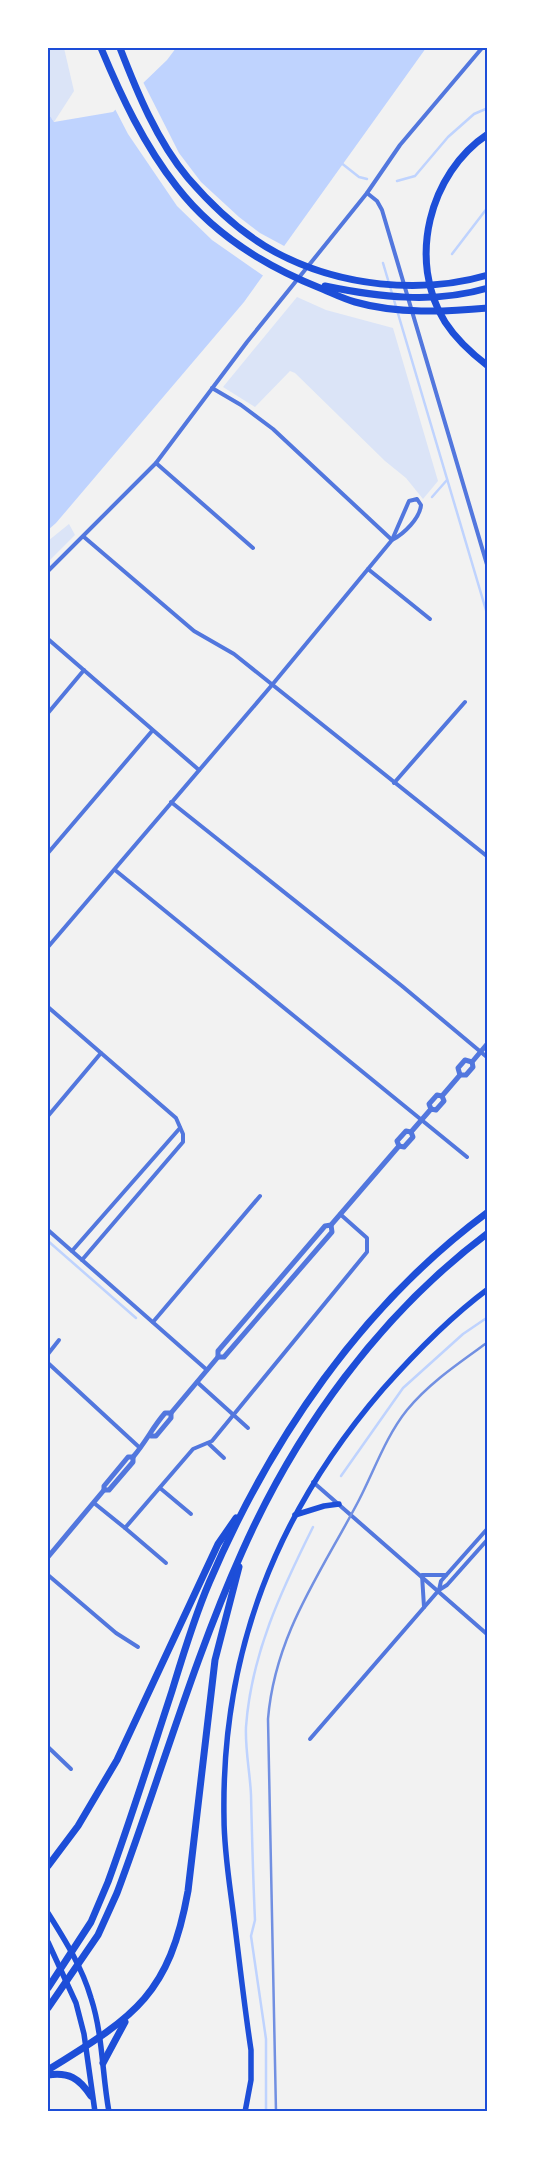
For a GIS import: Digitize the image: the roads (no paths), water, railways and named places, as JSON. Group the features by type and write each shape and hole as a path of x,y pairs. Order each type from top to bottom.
{"highway":[{"path":"101,48 132,115 149,146 176,187 202,216 234,243 289,276 356,303 402,310 486,308"},
{"path":"120,48 146,109 162,139 187,177 243,231 270,248 305,265 362,281 405,286 436,284 488,275"},
{"path":"488,134 473,144 462,156 442,186 432,210 427,240 429,276 445,320 462,343 488,366"},
{"path":"307,283 358,293 402,298 431,297 485,289"},
{"path":"48,1866 78,1826 104,1783 218,1544 248,1501 295,1421 318,1387 362,1330 419,1271 488,1212"},
{"path":"48,2008 98,1935 133,1850 214,1621 242,1552 273,1488 299,1446 355,1365 391,1322 435,1278 488,1233"},
{"path":"48,1988 91,1922 124,1837 208,1584 248,1501"},
{"path":"103,2063 126,2019 156,1984 171,1958 182,1927 188,1891 215,1660 242,1552"},
{"path":"48,2070 100,2038 126,2019"},
{"path":"48,2074 62,2073 72,2075 85,2086 92,2096"}],"main road":[{"path":"245,2112 250,2094 252,2065 226,1855 224,1819 226,1746 233,1690 245,1638 269,1571 295,1515 313,1482 360,1416 403,1366 427,1341 488,1289"},
{"path":"295,1515 324,1506 339,1504"},
{"path":"48,1914 81,1970 92,1998 100,2038 109,2112"},
{"path":"48,1942 76,2003 86,2047 95,2112"}],"street":[{"path":"48,571 84,537 156,462 212,388 367,193 400,146 482,48"},
{"path":"367,193 382,210 488,568"},
{"path":"212,388 241,405 273,429 392,540"},
{"path":"156,462 253,548"},
{"path":"48,947 272,685 392,540 407,504 412,499 417,499 421,504 420,512 399,536 392,540"},
{"path":"84,537 194,631 234,654 488,857"},
{"path":"368,569 430,618"},
{"path":"48,639 199,770"},
{"path":"48,713 84,670"},
{"path":"394,783 465,702"},
{"path":"48,853 152,731"},
{"path":"171,802 402,986 488,1058"},
{"path":"114,870 467,1157"},
{"path":"48,1007 176,1118 183,1134 183,1142 82,1260"},
{"path":"442,1096 460,1075 466,1075 470,1071 473,1067 472,1062 488,1043"},
{"path":"48,1116 101,1053"},
{"path":"460,1075 458,1068 465,1060 472,1062"},
{"path":"431,1109 429,1104 437,1095 442,1096"},
{"path":"431,1109 436,1110 444,1101 442,1096"},
{"path":"411,1132 431,1109"},
{"path":"72,1251 180,1128"},
{"path":"399,1146 397,1141 406,1131 411,1132"},
{"path":"399,1146 404,1147 413,1137 411,1132"},
{"path":"48,1557 94,1503 104,1490 104,1486 128,1458 133,1457 151,1436 150,1431 165,1413 170,1413 218,1357 218,1351 264,1297 325,1226 331,1225 399,1146"},
{"path":"153,1322 260,1196"},
{"path":"126,1528 193,1449 208,1443 367,1252 367,1238 340,1214"},
{"path":"218,1357 224,1357 332,1232 331,1225"},
{"path":"48,1230 207,1370"},
{"path":"48,1354 59,1340"},
{"path":"48,1363 140,1448"},
{"path":"197,1382 248,1428"},
{"path":"208,1443 224,1458"},
{"path":"313,1482 422,1575 488,1635"},
{"path":"160,1488 191,1514"},
{"path":"94,1503 166,1563"},
{"path":"439,1590 441,1581 446,1574 488,1528"},
{"path":"310,1739 439,1590 447,1585 488,1539"},
{"path":"422,1575 446,1574"},
{"path":"48,1575 116,1633 138,1648"},
{"path":"422,1575 424,1607"},
{"path":"48,1747 71,1769"}],"water":[{"path":"176,48 426,48 244,302 56,523 48,530 48,113 54,122 113,112 167,60"}],"waterway":[{"path":"397,181 415,176 448,137 474,114 488,108"},
{"path":"340,162 359,177 367,179"},
{"path":"452,254 488,207"},
{"path":"383,263 488,617"},
{"path":"432,497 447,480"},
{"path":"48,1241 136,1318"},
{"path":"341,1476 403,1388 463,1334 488,1317"},
{"path":"266,2112 266,2039 251,1936 255,1920 251,1795 246,1727 254,1674 269,1624 313,1527"}],"railway":[{"path":"276,2112 268,1719 272,1688 280,1659 302,1605 400,1420 416,1400 435,1382 488,1342"}]}
